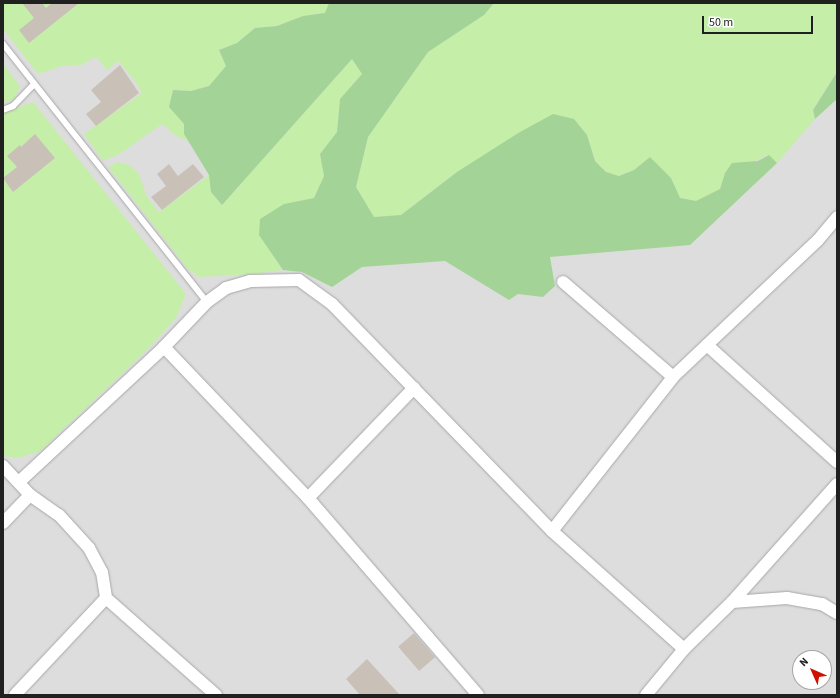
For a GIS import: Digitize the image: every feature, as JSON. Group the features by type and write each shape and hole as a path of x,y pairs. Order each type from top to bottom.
{"street":[{"path":"552,531 673,377 818,240 837,217"},
{"path":"20,482 164,347 207,302 226,288 250,281 299,280 332,304 552,531 684,649"},
{"path":"563,282 673,377"},
{"path":"707,345 837,462"},
{"path":"164,347 308,498 478,695"},
{"path":"308,498 414,388"},
{"path":"3,466 20,482 30,495 59,515 89,548 102,572 106,598 216,695"},
{"path":"646,695 684,649 732,602 837,484"},
{"path":"3,523 30,495"},
{"path":"15,695 106,598"},
{"path":"732,602 787,598 822,604 837,613"}],"lane":[{"path":"3,44 207,302"},
{"path":"3,110 13,106 34,84"}],"shaded area":[{"path":"3,3 837,3 837,695 3,695"}],"green space":[{"path":"3,3 329,3 325,13 303,16 277,26 255,28 237,43 219,50 226,66 209,86 191,91 173,90 169,107 184,124 184,134 188,141 176,136 162,124 121,153 103,161 84,134 142,93 135,81 118,61 107,70 96,57 81,65 62,66 38,74 3,29"},
{"path":"329,3 494,3 484,15 428,52 368,137 356,187 374,217 401,215 457,172 520,132 553,114 574,119 587,135 595,161 606,172 619,176 634,170 650,157 671,178 680,198 696,201 720,189 725,173 732,163 758,161 769,155 777,163 690,245 550,257 555,286 543,297 518,294 509,300 445,261 362,267 332,287 302,272 283,270 259,235 260,219 284,204 314,198 324,176 320,154 337,132 340,99 362,74 352,59 222,205 211,192 209,175 184,134 184,124 169,107 173,90 191,91 209,86 226,66 219,50 237,43 255,28 277,26 303,16 325,13"},
{"path":"494,3 837,3 837,72 813,109 815,119 777,163 768,155 725,173 720,189 696,201 680,198 671,178 650,157 634,170 618,176 606,172 595,161 587,135 457,172 401,215 374,217 356,187 368,137 428,52 484,15"},
{"path":"352,59 362,74 340,99 337,132 320,154 324,176 314,198 284,204 271,253 283,270 253,274 199,277 188,269 108,167 118,162 129,165 139,174 147,197 159,212 209,175 211,192 222,205"},
{"path":"3,64 20,86 14,100 3,102"},
{"path":"837,72 837,99 815,119 813,110"},
{"path":"33,102 186,294 176,318 145,352 40,451 19,458 3,456 3,113"}],"building":[{"path":"22,3 42,3 46,8 52,3 79,3 29,43 19,30 34,18"},
{"path":"120,65 139,93 96,126 86,114 101,102 91,90"},
{"path":"35,134 55,158 13,192 3,178 17,167 7,156 20,145 21,147"},
{"path":"169,164 178,176 193,164 204,177 162,210 151,197 166,186 157,174"},
{"path":"414,633 435,657 419,671 398,647"},
{"path":"367,659 400,695 360,695 346,679"}]}
